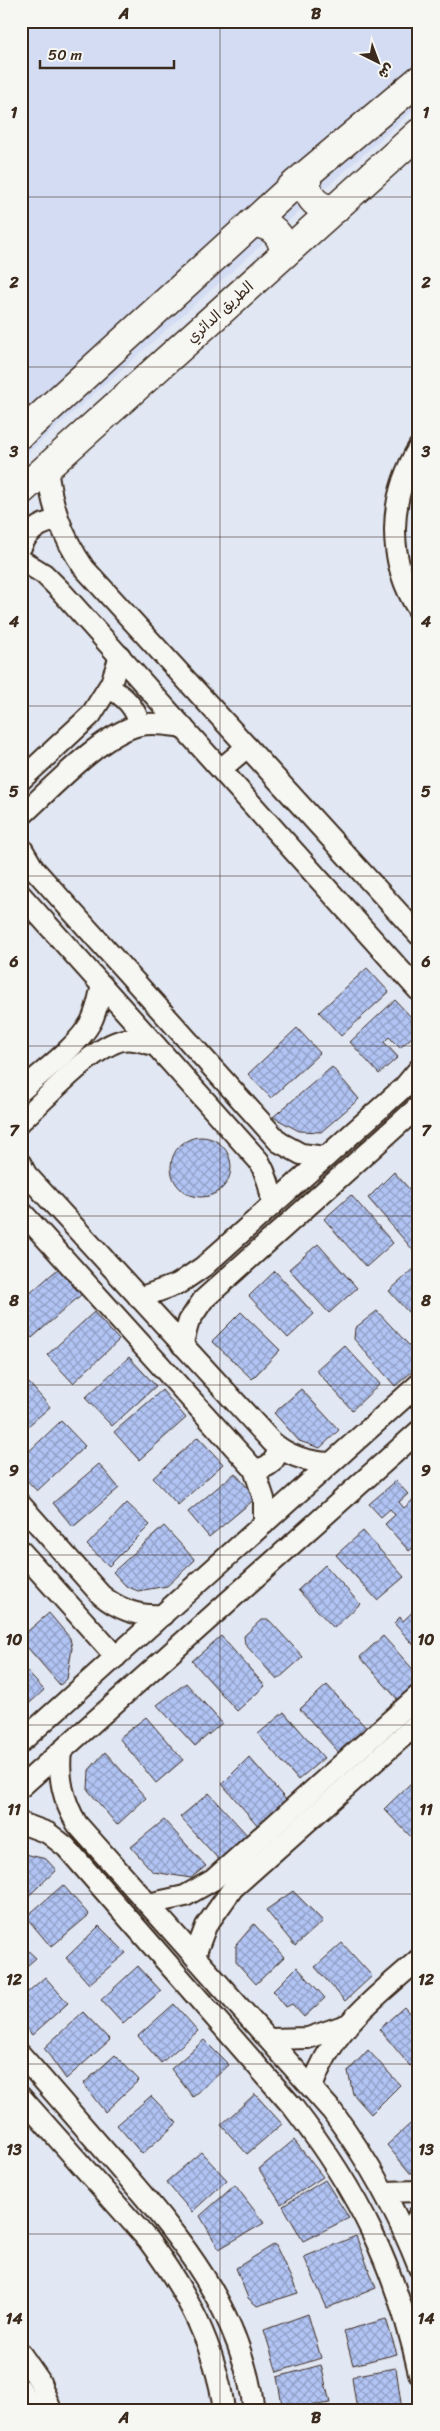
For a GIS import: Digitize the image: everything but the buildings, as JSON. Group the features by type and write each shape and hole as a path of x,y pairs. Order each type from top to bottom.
{"main road":[{"path":"21,434 308,174 419,80"},
{"name":"الطريق الدائري","path":"21,491 419,133"},
{"path":"308,174 306,187 312,199 322,207 335,209"},
{"path":"252,224 261,224 276,231 284,246 284,254"}],"street":[{"path":"419,447 404,476 398,493 394,530 399,567 405,585 419,611"},
{"path":"48,466 52,503 65,537 84,568 419,935"},
{"path":"21,547 34,529 41,524 58,520"},
{"path":"21,560 44,574 60,590 419,990"},
{"path":"21,780 78,728 102,701 109,688 120,656"},
{"path":"109,688 118,692 132,706 140,725"},
{"path":"21,816 98,747 125,730 140,725 158,723 183,727"},
{"path":"221,770 247,747"},
{"path":"22,852 34,869 279,1142 301,1154 326,1156"},
{"path":"21,895 258,1161 268,1179 272,1192 272,1205"},
{"path":"21,1091 71,1046 92,1020 102,985"},
{"path":"92,1020 107,1028 112,1043"},
{"path":"21,1121 90,1059 112,1043 132,1040 156,1046"},
{"path":"140,1298 166,1290 185,1280 272,1205 404,1086 419,1069"},
{"path":"182,1344 189,1321 202,1300 419,1106"},
{"path":"258,1161 270,1156 279,1142"},
{"path":"21,1164 26,1174 278,1447 305,1460 330,1463"},
{"path":"21,1211 254,1469 264,1499 264,1524"},
{"path":"185,1280 180,1289 184,1299 193,1303 202,1300"},
{"path":"21,1742 419,1384"},
{"path":"21,1787 221,1608 410,1445 419,1431"},
{"path":"254,1469 260,1469 271,1464 278,1454 278,1447"},
{"path":"21,1505 101,1595 112,1604 130,1612 150,1616 162,1615"},
{"path":"21,1551 116,1657"},
{"path":"198,1582 221,1608"},
{"path":"79,1615 94,1612 101,1601 101,1595"},
{"path":"148,1904 185,1896 213,1880 419,1695"},
{"path":"195,1955 206,1926 233,1888 419,1722"},
{"path":"61,1751 62,1789 69,1810 77,1824 270,2039 312,2087 351,2137 385,2192 407,2237 419,2268"},
{"path":"21,1823 36,1827 58,1840 293,2107 343,2177 365,2214 386,2262 408,2327 419,2374"},
{"path":"58,1840 77,1824"},
{"path":"312,2087 327,2051 346,2025 419,1958"},
{"path":"200,2003 221,1985"},
{"path":"270,2039 308,2038 346,2025"},
{"path":"21,2055 167,2224 198,2265 231,2326 248,2379 254,2410"},
{"path":"21,2097 30,2115 148,2240 167,2265 184,2292 210,2348 224,2410"},
{"path":"385,2192 419,2190"},
{"path":"407,2237 419,2215"},
{"path":"21,2354 38,2380 51,2410"},
{"path":"21,2389 31,2410"}],"shaded area":[{"path":"21,21 419,21 419,105 21,459"}]}
